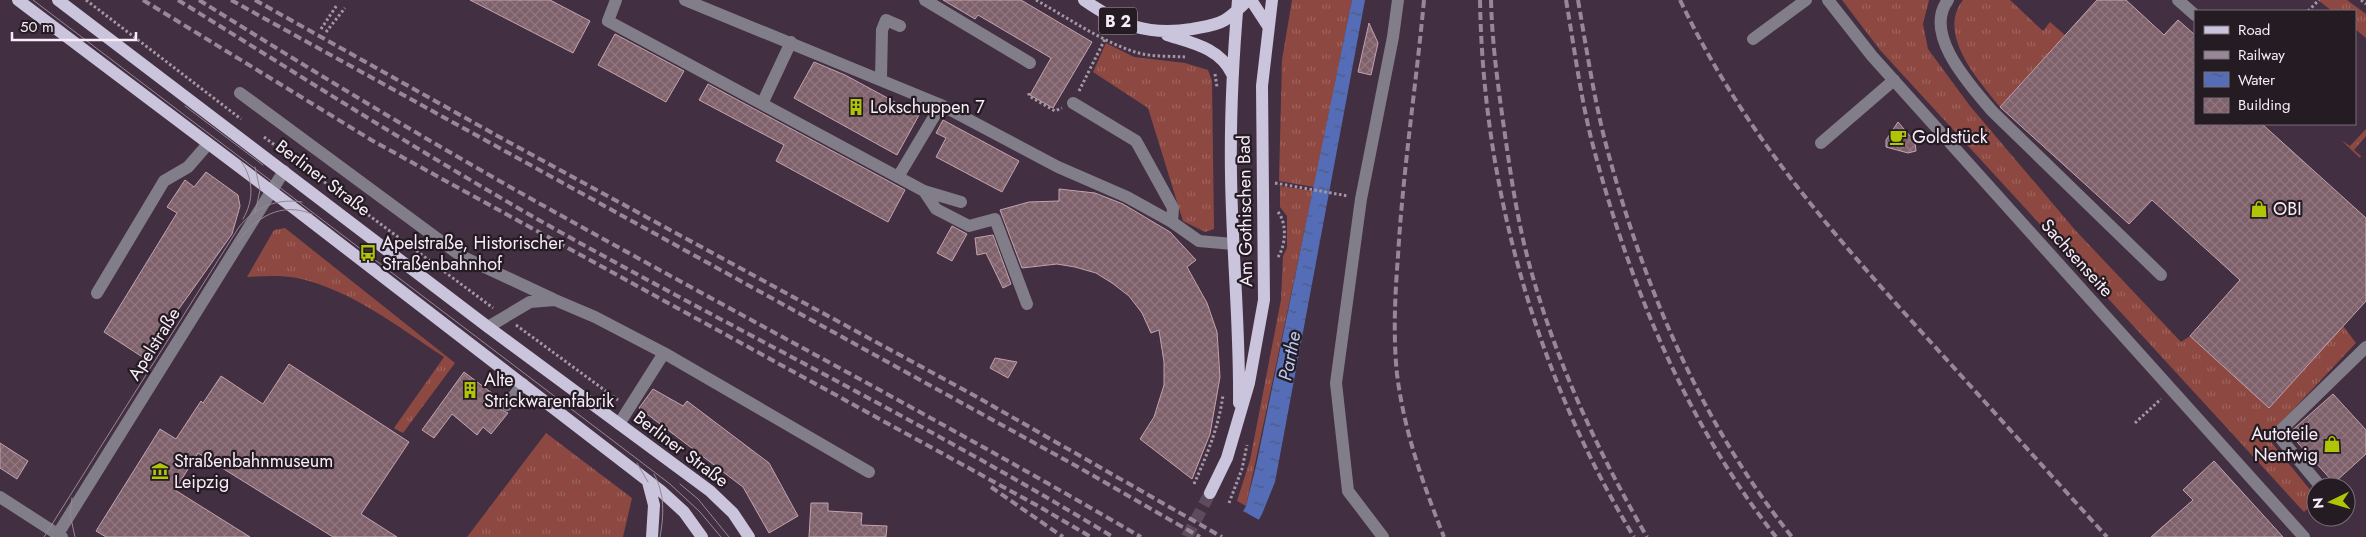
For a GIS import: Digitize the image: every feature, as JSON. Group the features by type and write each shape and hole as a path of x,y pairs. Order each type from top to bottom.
{"main road":[{"path":"18,0 523,384 648,482 678,507 702,537"},
{"name":"Berliner Straße","path":"58,0 488,327 720,499 749,537"},
{"name":"B 2","path":"1084,0 1116,20 1156,32 1180,31 1213,25 1226,19 1237,5 1249,0"},
{"path":"1249,0 1268,26"},
{"name":"Am Gothischen Bad","path":"1210,492 1227,458 1239,418 1257,350 1264,300 1262,74 1272,0"},
{"name":"Am Gothischen Bad","path":"1237,5 1232,74 1231,175 1240,341 1239,418"},
{"path":"1156,32 1211,50 1223,58 1232,74"},
{"path":"648,482 654,505 652,537"}],"street":[{"path":"616,0 608,21 924,191 961,202"},
{"path":"685,0 941,104 1058,167 1127,197 1172,222 1199,241 1234,244"},
{"path":"924,0 1030,64"},
{"path":"1383,537 1348,492 1336,384 1360,198 1393,36 1398,0"},
{"path":"1753,39 1806,0"},
{"name":"Sachsenseite","path":"1828,0 1894,80 2173,389 2300,536"},
{"path":"1948,0 1940,26 1946,47 1976,91 1992,111 2161,276"},
{"path":"2178,0 2194,14"},
{"path":"881,79 882,30 886,20 900,26"},
{"path":"762,104 791,42"},
{"path":"1821,143 1894,80"},
{"path":"240,93 461,256 595,317 664,353 868,472"},
{"path":"1074,103 1136,141 1173,208 1172,222"},
{"path":"898,177 941,104"},
{"path":"97,293 164,181 188,167 208,144"},
{"name":"Apelstraße","path":"58,536 284,171"},
{"path":"924,191 936,209 969,226 996,219 1028,304"},
{"path":"488,327 530,302 555,300"},
{"path":"2313,477 2278,434 2366,347"},
{"path":"619,424 664,353"},
{"path":"507,404 523,384"},
{"path":"0,497 58,536"}],"path":[{"path":"86,0 247,124"},
{"path":"1036,0 1106,39 1136,52 1184,57 1192,60"},
{"path":"2309,10 2319,0"},
{"path":"2361,0 2366,4"},
{"path":"321,29 337,5"},
{"path":"326,32 345,8"},
{"path":"1029,93 1029,96 1055,111 1074,103 1106,39"},
{"path":"1213,69 1218,93"},
{"path":"262,135 628,408"},
{"path":"1275,183 1337,193"},
{"path":"2135,423 2173,389"},
{"path":"1194,484 1210,449 1221,413 1224,390"}],"green space":[{"path":"1292,0 1352,0 1314,187 1279,181 1282,60"},
{"path":"1842,0 1929,0 1923,24 1928,49 1970,106 2076,231 2181,342 2190,336 2269,408 2343,326 2356,343 2267,437 2306,485 2306,510 2304,512 1880,50"},
{"path":"1963,0 2010,0 2043,31 2050,22 2065,35 2000,107 1972,71 1957,42 1954,27 1956,13"},
{"path":"2318,0 2347,0 2366,14 2366,38 2356,30 2356,10 2331,10"},
{"path":"1106,43 1134,57 1185,63 1208,70 1212,81 1214,229 1205,232 1183,221 1148,108 1093,72"},
{"path":"2366,129 2366,136 2354,150 2361,156 2360,158 2341,140 2350,146"},
{"path":"1280,186 1313,191 1246,506 1237,501 1250,460 1281,300 1283,256 1287,248 1287,216 1280,207"},
{"path":"285,228 455,363 403,433 394,428 444,357 392,322 337,291 297,278 279,276 247,277 274,230"},
{"path":"546,433 632,498 623,537 467,537"}],"water":[{"name":"Parthe","path":"1352,0 1365,0 1275,482 1262,514 1249,537 1229,537 1246,506 1256,466"}],"pier":[{"path":"1241,510 1261,521 1252,537 1227,537"}],"building":[{"path":"470,0 550,0 590,21 573,53"},
{"path":"943,0 1021,0 1092,42 1053,108 1030,95 1051,58 978,15 975,19"},
{"name":"OBI","path":"2097,0 2126,0 2164,35 2178,20 2194,34 2194,125 2263,125 2366,218 2366,301 2269,408 2190,336 2240,280 2152,200 2129,224 2000,107"},
{"path":"1369,23 1378,43 1371,75 1358,72"},
{"path":"615,34 684,71 666,102 598,65"},
{"name":"Lokschuppen 7","path":"814,62 845,75 919,115 897,155 794,98"},
{"path":"708,84 905,190 888,222 776,161 784,145 699,100"},
{"path":"943,120 1019,161 1002,192 936,157 946,138 936,133"},
{"path":"1898,122 1915,142 1916,151 1908,153 1886,147 1886,140"},
{"path":"206,172 238,195 240,206 232,234 144,358 104,332 177,213 167,207 185,180 194,187"},
{"path":"1059,189 1095,193 1123,204 1170,232 1196,260 1187,267 1207,303 1217,332 1220,377 1210,434 1192,479 1140,439 1154,417 1164,385 1164,362 1159,330 1151,333 1142,313 1129,296 1096,273 1057,264 1022,268 1000,210 1029,202 1059,201"},
{"path":"952,226 967,234 952,261 937,253"},
{"path":"993,235 1011,284 1003,288 986,253 977,255 975,238"},
{"path":"995,358 1017,362 1008,378 990,368"},
{"path":"289,364 409,442 361,514 397,537 333,537 198,453 175,490 250,537 106,537 96,531 160,429 176,439 201,401 203,403 221,376 263,404"},
{"name":"Alte Strickwarenfabrik","path":"464,372 501,400 500,409 508,413 491,434 483,427 477,435 452,414 434,438 422,430"},
{"path":"653,389 683,406 687,401 769,463 798,516 769,533 743,487 639,408"},
{"name":"Autoteile Nentwig","path":"2333,394 2366,430 2366,454 2341,477 2329,477 2289,433"},
{"path":"0,443 28,461 17,479 0,468"},
{"path":"2214,461 2283,537 2151,537 2193,500 2183,490"},
{"path":"811,503 828,503 828,511 862,513 861,525 887,526 886,537 809,537"}],"tunnel":[{"path":"1187,537 1210,493"}],"tram line":[{"path":"33,0 670,484 700,512 721,537"},
{"path":"185,106 263,165"},
{"path":"241,161 248,175 251,190 249,205 243,219"},
{"path":"255,167 260,190 255,213"},
{"path":"44,537 239,227 252,214 267,205 284,201 302,202"},
{"path":"237,242 252,226 270,214 289,210 300,210 312,214"},
{"path":"637,463 648,482"},
{"path":"654,474 658,482 663,505 660,537"},
{"path":"680,484 698,499 729,537"},
{"path":"72,498 70,514 75,537"}],"railway":[{"path":"143,0 373,141 1038,506 1091,537"},
{"path":"178,0 411,145 553,228 905,418 1113,537"},
{"path":"199,0 355,96 512,188 985,448 1141,537"},
{"path":"231,0 1078,467 1200,537"},
{"path":"255,0 503,139 977,397 1222,537"},
{"path":"1424,0 1400,224 1395,300 1395,345 1400,395 1409,437 1444,537"},
{"path":"1480,0 1484,70 1492,141 1504,210 1522,279 1543,346 1569,412 1600,476 1634,537"},
{"path":"1491,0 1496,64 1509,165 1519,220 1532,274 1554,342 1581,409 1612,474 1647,537"},
{"path":"1566,0 1580,87 1591,138 1623,244 1642,296 1663,347 1713,445 1743,492 1776,537"},
{"path":"1578,0 1604,137 1636,244 1655,296 1701,397 1729,446 1759,492 1792,537"},
{"path":"1680,0 1705,48 1760,137 1823,219 1856,259 2107,537"},
{"path":"991,487 1063,537"}],"place":[{"name":"Lokschuppen 7","path":"856,107"},
{"name":"Goldstück","path":"1898,137"},
{"name":"OBI","path":"2259,209"},
{"name":"Apelstraße, Historischer Straßenbahnhof","path":"368,253"},
{"name":"Alte Strickwarenfabrik","path":"470,390"},
{"name":"Autoteile Nentwig","path":"2332,444"},
{"name":"Straßenbahnmuseum Leipzig","path":"160,471"}]}
